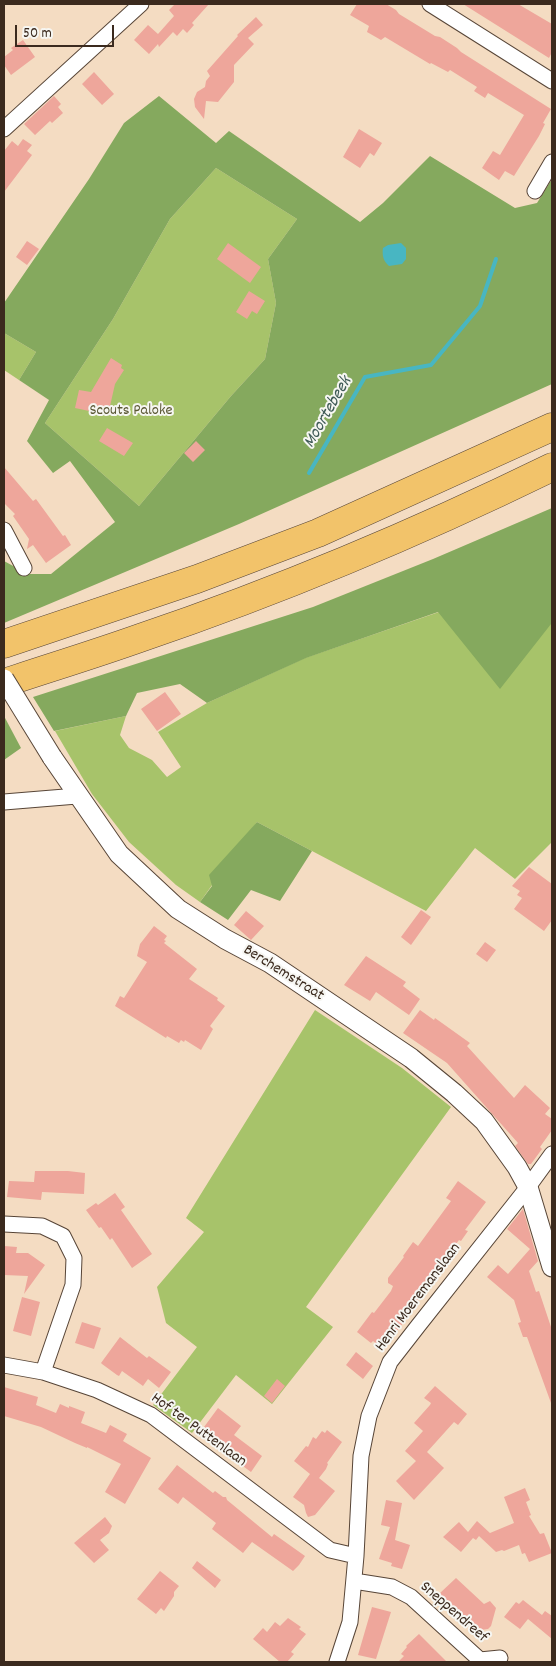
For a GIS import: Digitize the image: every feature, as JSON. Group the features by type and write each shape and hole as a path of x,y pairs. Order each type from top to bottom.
{"highway":[{"path":"4,644 197,579 318,533 552,427"},
{"path":"4,683 140,638 321,570 545,474"}],"street":[{"path":"4,129 141,4"},
{"path":"430,4 552,81"},
{"path":"534,191 552,162"},
{"path":"4,530 24,568"},
{"name":"Berchemstraat","path":"4,679 77,796 119,854 178,909 225,939 278,968 411,1058 484,1121 518,1167 528,1187 552,1268"},
{"path":"4,802 77,796"},
{"name":"Henri Moeremanslaan","path":"338,1662 350,1622 356,1556 361,1456 369,1416 390,1362 552,1154"},
{"path":"4,1224 42,1226 64,1236 74,1258 73,1285 43,1372"},
{"name":"Hof ter Puttenlaan","path":"4,1365 43,1372 97,1390 151,1415 330,1550 356,1556"},
{"name":"Sneppendreef","path":"354,1581 392,1587 411,1597 480,1660 500,1658"}],"green space":[{"path":"159,96 216,143 229,131 360,222 383,203 430,156 515,208 537,203 552,179 552,384 239,524 4,623 4,561 28,574 51,574 115,522 70,461 53,473 27,441 49,400 19,380 36,352 4,333 4,303 89,179 124,123","holes":["216,168 297,219 268,259 276,303 265,359 231,396 139,506 45,423 113,319 170,219"]},
{"name":"Scouts Paloke","path":"216,168 297,219 268,259 276,303 265,359 231,396 139,506 45,423 113,319 170,219"},
{"path":"4,333 36,352 19,380 4,370"},
{"path":"552,508 552,624 500,689 438,612 306,658 207,703 180,684 137,693 126,716 54,731 33,697 313,607 433,559"},
{"path":"439,612 552,624 552,842 515,879 475,848 426,911 257,822 200,902 176,885 129,842 92,794 55,731 126,716 120,735 129,748 152,760 167,777 181,767 158,732 207,703 305,658"},
{"path":"4,716 21,748 4,760"},
{"path":"257,822 312,851 280,901 251,890 228,920 200,902 212,886 209,875"},
{"path":"315,1010 402,1068 451,1107 306,1307 333,1327 272,1404 236,1375 192,1433 153,1405 197,1347 166,1323 157,1287 204,1232 186,1218"}],"water":[{"path":"401,243 406,248 406,259 402,264 389,266 383,258 383,248 388,245"}],"building":[{"path":"175,4 209,4 192,23 194,25 187,33 183,29 177,36 173,32 159,47 158,44 149,54 134,40 148,25 158,34 174,16 169,10"},
{"path":"357,4 386,4 551,109 543,123 545,124 539,136 514,176 505,171 499,180 482,168 493,151 500,155 524,115 488,93 485,98 474,91 477,87 450,70 448,72 430,64 385,37 381,40 367,32 369,26 350,15"},
{"path":"463,4 518,4 552,24 552,52 549,58"},
{"path":"256,17 263,25 248,38 254,44 234,65 234,82 218,102 206,101 204,119 195,107 194,99 197,92 205,87 206,81 210,76 207,71 237,35"},
{"path":"23,40 35,57 11,75 4,65 4,57 13,50 11,48"},
{"path":"94,72 114,94 102,105 82,84"},
{"path":"54,96 61,104 58,107 63,113 52,123 50,121 35,135 24,124"},
{"path":"359,129 382,143 374,156 370,153 360,168 343,157"},
{"path":"23,139 32,145 27,151 32,155 4,192 4,151 12,141 18,146"},
{"path":"27,241 39,249 27,265 16,257"},
{"path":"228,243 261,267 250,283 217,259"},
{"path":"249,291 265,301 257,314 252,311 247,319 236,312"},
{"path":"111,358 122,365 121,368 124,370 115,384 108,415 75,408 79,390 91,392"},
{"path":"107,428 133,443 124,456 99,441"},
{"path":"196,441 205,450 193,462 184,453"},
{"path":"4,467 33,501 36,499 71,545 46,563 33,545 27,549 29,539 13,516 15,514 4,503"},
{"path":"165,692 181,714 157,731 141,709"},
{"path":"529,867 552,884 552,920 544,931 514,909 522,898 517,895 520,891 512,886"},
{"path":"421,910 431,917 411,945 401,937"},
{"path":"246,911 264,926 251,940 234,925"},
{"path":"154,926 167,936 164,943 197,969 189,979 218,998 217,1000 225,1006 210,1026 213,1029 201,1050 185,1040 184,1042 181,1040 179,1043 167,1036 166,1038 115,1006 120,996 124,998 147,962 137,956 140,944"},
{"path":"485,942 496,950 487,962 476,954"},
{"path":"366,956 406,982 403,986 420,999 409,1015 376,992 370,1001 344,985"},
{"path":"420,1010 434,1020 435,1018 470,1043 467,1046 514,1098 525,1085 550,1108 545,1114 552,1119 552,1130 531,1164 528,1164 515,1146 518,1143 447,1063 403,1033"},
{"path":"35,1171 85,1173 84,1194 42,1192 41,1200 7,1197 9,1181 34,1182"},
{"path":"458,1181 486,1202 465,1230 468,1231 461,1241 459,1240 445,1259 447,1260 434,1279 430,1276 417,1294 420,1296 400,1321 403,1323 384,1349 373,1341 371,1343 357,1332 391,1291 393,1286 388,1283 388,1278 413,1242 418,1246 451,1201 446,1198"},
{"path":"115,1193 125,1207 121,1210 152,1254 132,1268 112,1238 110,1240 86,1210 96,1203 98,1205"},
{"path":"523,1209 538,1261 529,1271 536,1292 539,1291 552,1330 551,1403 527,1337 523,1337 518,1323 521,1322 514,1300 487,1277 498,1265 508,1274 530,1249 507,1229"},
{"path":"4,1246 17,1247 16,1253 28,1253 45,1265 24,1294 28,1276 4,1275"},
{"path":"22,1297 40,1302 31,1336 13,1331"},
{"path":"82,1322 101,1328 94,1349 75,1343"},
{"path":"120,1337 147,1358 149,1356 171,1372 159,1388 148,1379 143,1386 122,1371 119,1376 101,1363"},
{"path":"356,1352 373,1366 363,1379 346,1365"},
{"path":"277,1379 285,1386 272,1403 264,1396"},
{"path":"435,1386 467,1414 458,1425 454,1422 427,1452 444,1468 414,1500 396,1481 416,1461 405,1451 423,1431 414,1423 430,1405 431,1403 424,1398"},
{"path":"4,1387 38,1397 36,1405 56,1413 60,1404 85,1412 81,1423 106,1433 110,1425 127,1434 123,1441 151,1458 125,1504 105,1492 121,1464 41,1427 4,1416"},
{"path":"218,1408 241,1426 234,1435 262,1456 251,1472 232,1458 237,1452 204,1427"},
{"path":"327,1430 342,1442 319,1478 335,1491 315,1515 308,1517 304,1505 293,1497 310,1474 294,1461 306,1446 308,1447 313,1437 316,1439 322,1431 325,1433"},
{"path":"177,1465 213,1493 215,1491 226,1497 227,1500 272,1537 274,1534 305,1556 299,1565 293,1571 252,1542 243,1553 212,1529 216,1523 183,1497 178,1504 158,1489"},
{"path":"525,1488 530,1500 526,1502 531,1515 529,1516 540,1534 544,1533 552,1553 529,1562 525,1553 522,1554 519,1545 496,1552 479,1536 476,1540 473,1538 461,1552 443,1537 459,1522 468,1532 477,1521 490,1533 514,1523 504,1497"},
{"path":"386,1500 402,1503 395,1540 410,1545 402,1569 391,1566 392,1563 379,1559 390,1527 381,1525"},
{"path":"105,1517 112,1526 109,1533 100,1540 109,1550 94,1563 74,1543"},
{"path":"197,1561 221,1580 215,1588 192,1568"},
{"path":"160,1571 179,1586 164,1611 161,1608 156,1614 137,1599"},
{"path":"456,1578 484,1604 490,1601 496,1608 491,1626 488,1629 481,1630 477,1626 474,1629 439,1594"},
{"path":"523,1600 542,1615 545,1611 552,1616 552,1639 528,1619 520,1629 504,1617 516,1602 519,1604"},
{"path":"372,1607 391,1612 376,1659 358,1655"},
{"path":"288,1618 301,1627 299,1629 306,1634 291,1652 294,1654 287,1662 280,1662 253,1639 263,1628 267,1632 275,1622 280,1626"},
{"path":"419,1634 447,1662 398,1662 404,1656 401,1654 406,1646"}],"waterway":[{"name":"Moortebeek","path":"309,473 365,377 431,365 480,306 496,259"}]}
